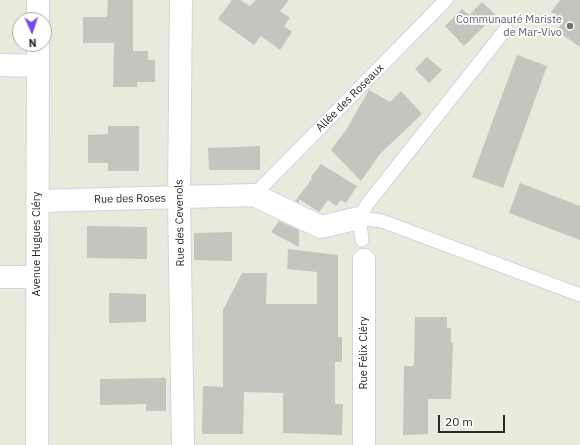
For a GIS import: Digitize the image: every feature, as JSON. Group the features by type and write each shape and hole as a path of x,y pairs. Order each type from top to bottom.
{"street":[{"path":"38,0 38,12"},
{"name":"Rue des Cevenols","path":"181,0 179,198 183,445"},
{"name":"Avenue Hugues Cléry","path":"37,445 36,277 38,52"},
{"path":"0,65 38,66"},
{"name":"Rue des Roses","path":"37,201 254,195 321,227 359,218"},
{"name":"Rue Félix Cléry","path":"363,250 364,445"},
{"path":"0,277 36,277"}],"lane":[{"name":"Allée des Roseaux","path":"254,195 446,0"},
{"path":"363,250 359,218 368,203 506,29"},
{"path":"359,218 382,221 580,295"}],"building":[{"path":"108,0 133,0 133,51 148,51 148,60 155,60 155,82 137,82 137,87 113,87 114,43 83,43 83,17 107,17"},
{"path":"232,0 240,0 250,6 256,0 289,0 280,11 290,18 284,26 292,32 280,50 261,36 254,45 218,19"},
{"name":"Communauté Mariste de Mar-Vivo","path":"560,0 580,0 580,47 557,31 563,21 551,12"},
{"path":"482,2 496,15 464,46 445,26 462,9 469,15"},
{"path":"517,55 547,66 503,188 472,177"},
{"path":"427,57 442,70 429,83 415,69"},
{"path":"369,90 390,102 401,91 422,114 380,154 361,181 331,150 346,130"},
{"path":"108,126 139,126 139,171 108,171 108,163 88,163 88,135 108,134"},
{"path":"260,146 260,170 209,170 208,148"},
{"path":"321,164 357,186 346,203 341,200 336,206 328,200 319,212 299,199 299,203 295,201 312,179 311,177"},
{"path":"520,183 580,206 580,240 509,213"},
{"path":"279,221 299,230 299,247 271,232"},
{"path":"87,226 147,227 147,259 87,258"},
{"path":"232,232 232,261 194,260 194,233"},
{"path":"288,249 338,255 338,337 342,337 342,362 335,362 335,404 343,404 342,435 283,433 283,393 244,392 243,434 202,434 203,386 223,387 223,310 242,273 267,273 266,304 317,304 317,272 287,269"},
{"path":"109,293 146,294 146,322 109,323"},
{"path":"415,317 447,317 447,328 451,328 451,343 453,343 451,399 428,399 428,434 403,435 404,366 414,366"},
{"path":"166,378 166,411 146,411 146,404 100,405 100,379"}],"place":[{"name":"Communauté Mariste de Mar-Vivo","path":"570,26"}]}
